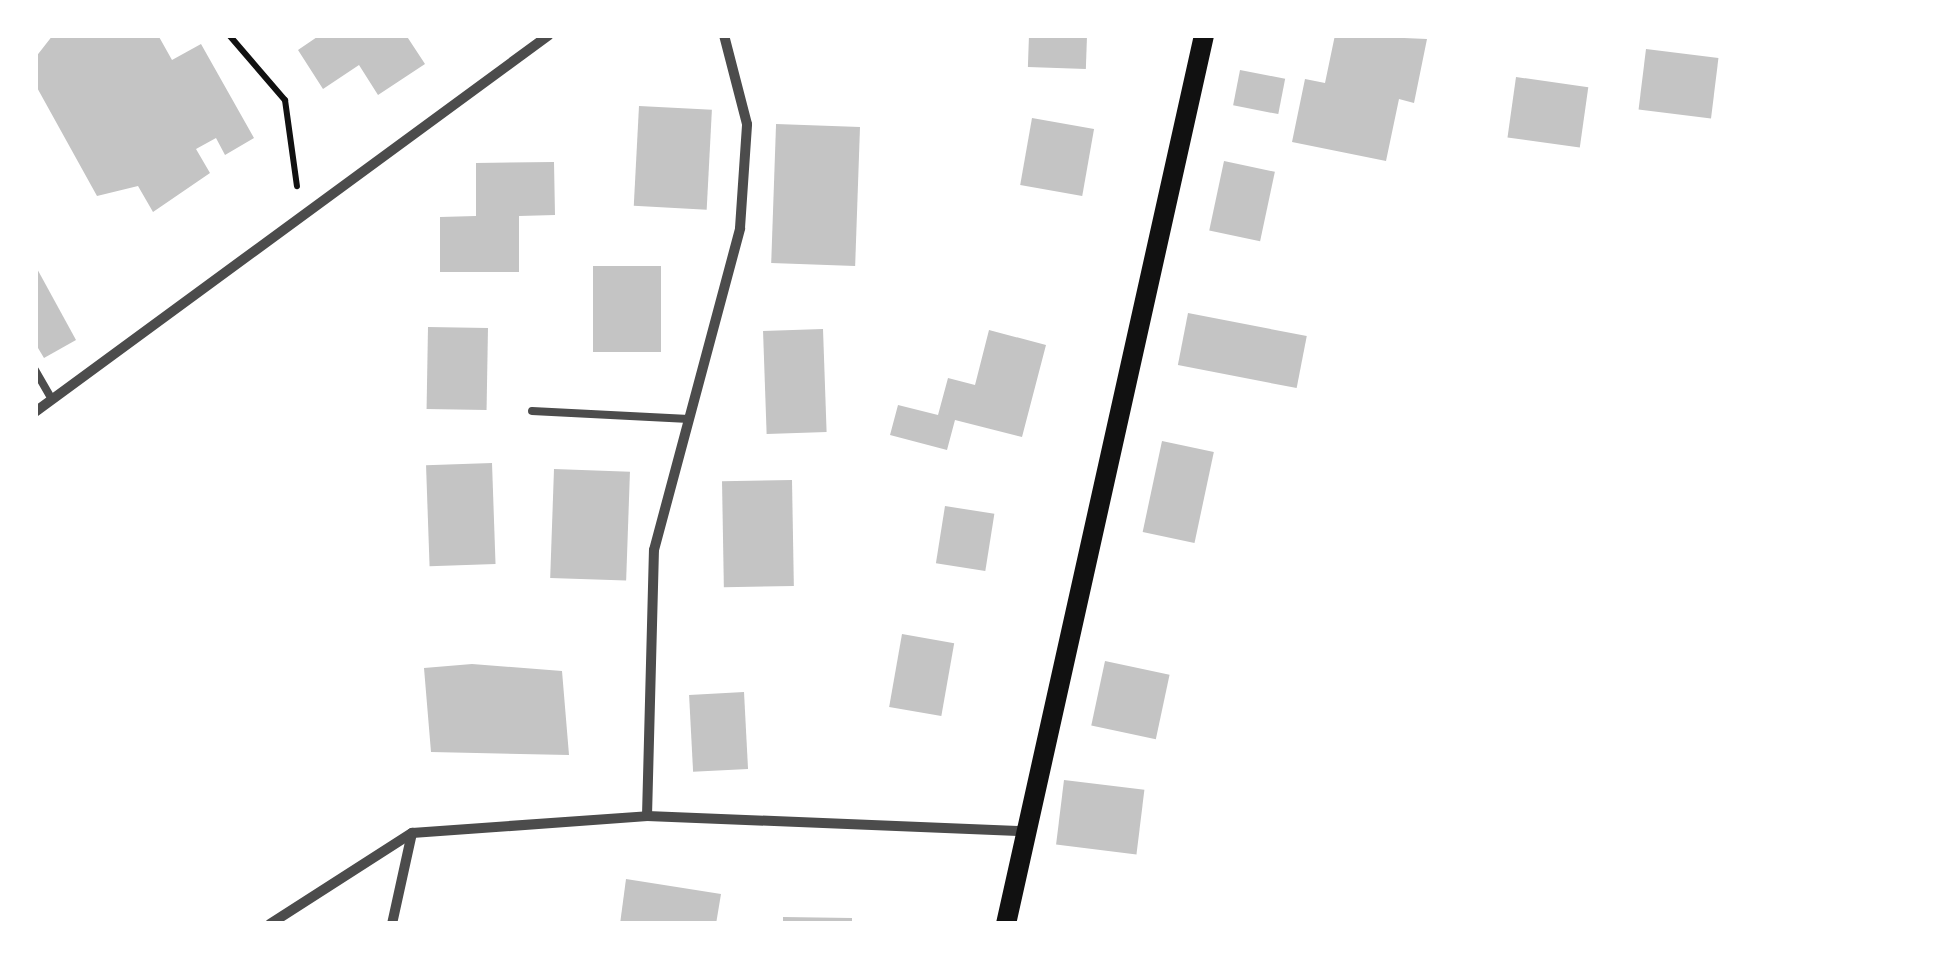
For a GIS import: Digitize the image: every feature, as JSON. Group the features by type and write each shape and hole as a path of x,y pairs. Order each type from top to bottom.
{"main road":[{"path":"1006,924 1204,35"}],"street":[{"path":"35,412 549,35"},
{"path":"647,816 654,550 740,228 747,124 724,35"},
{"path":"270,924 412,833 647,816 1024,831"},
{"path":"392,924 412,833"}],"lane":[{"path":"35,370 52,400"},
{"path":"532,411 689,419"}],"path":[{"path":"230,35 285,100 302,216"}],"building":[{"path":"53,35 158,35 172,60 201,44 254,138 225,155 216,138 196,149 210,173 153,212 138,186 97,196 35,84 35,58"},
{"path":"320,35 406,35 425,64 378,95 359,65 323,89 298,50"},
{"path":"1029,35 1087,37 1086,69 1028,67"},
{"path":"1335,35 1427,39 1414,103 1399,99 1386,161 1292,142 1305,79 1325,83"},
{"path":"1646,49 1718,58 1711,118 1639,110"},
{"path":"1240,70 1285,79 1278,114 1233,105"},
{"path":"1516,77 1588,87 1580,148 1508,137"},
{"path":"639,106 712,110 707,210 634,206"},
{"path":"1032,118 1094,129 1082,196 1020,185"},
{"path":"776,124 860,127 855,266 771,263"},
{"path":"1224,161 1275,172 1260,241 1209,230"},
{"path":"554,162 555,215 519,216 519,272 440,272 440,217 476,216 476,163"},
{"path":"35,265 76,340 44,358 35,343"},
{"path":"593,266 661,266 661,352 593,352"},
{"path":"1188,313 1307,336 1297,388 1178,365"},
{"path":"428,327 488,328 487,410 427,409"},
{"path":"823,329 827,432 767,434 763,331"},
{"path":"989,330 1046,345 1022,437 955,420 947,450 890,435 898,405 938,415 948,378 975,385"},
{"path":"1162,441 1214,452 1195,543 1143,532"},
{"path":"492,463 496,564 430,566 426,465"},
{"path":"554,469 630,472 626,581 550,578"},
{"path":"792,480 794,586 724,587 722,481"},
{"path":"945,506 994,514 985,571 936,563"},
{"path":"902,634 954,643 941,716 889,707"},
{"path":"1105,661 1170,675 1156,739 1091,726"},
{"path":"472,664 562,671 569,755 431,752 424,668"},
{"path":"744,692 748,769 693,772 689,695"},
{"path":"1064,780 1144,790 1136,854 1056,845"},
{"path":"626,879 721,894 716,924 620,924"},
{"path":"783,917 852,918 852,924 783,924"}]}
